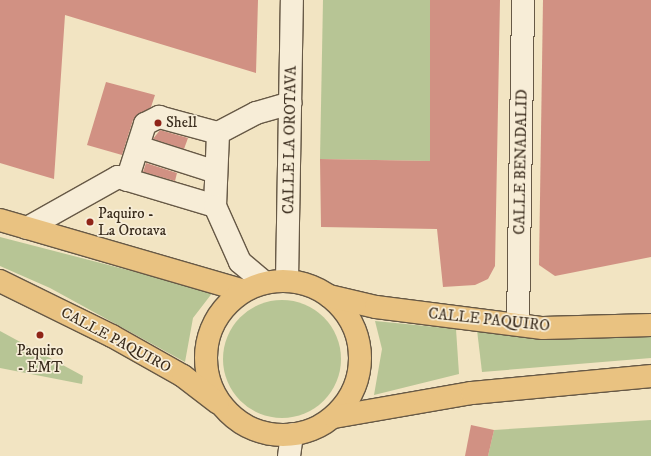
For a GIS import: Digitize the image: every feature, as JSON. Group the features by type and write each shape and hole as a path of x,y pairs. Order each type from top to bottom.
{"main road":[{"path":"0,220 244,291"},
{"path":"225,409 211,388 205,361 209,333 222,309 244,291 264,282 287,280 309,285 329,296 352,322 361,356 354,389 334,417"},
{"name":"CALLE PAQUIRO","path":"0,281 112,336 183,376 248,428 273,435 292,434 323,425 334,417"},
{"name":"CALLE PAQUIRO","path":"329,296 376,307 543,328 651,326"},
{"path":"334,417 472,393 651,376"}],"street":[{"name":"CALLE LA OROTAVA","path":"287,280 292,0"},
{"name":"CALLE BENADALID","path":"518,324 524,0"},
{"path":"127,180 145,124 159,116 218,133 256,113 291,103"},
{"path":"218,133 214,206 240,262 264,282"},
{"path":"138,148 216,172"},
{"path":"27,228 118,177 214,206"},
{"path":"289,456 292,434"}],"green space":[{"path":"323,0 430,0 430,161 320,159"},
{"path":"0,237 213,292 193,318 185,362 50,288 0,266"},
{"path":"282,300 305,304 324,317 337,336 341,359 337,382 324,401 305,414 282,418 259,414 240,401 227,382 223,359 227,336 240,317 259,304"},
{"path":"375,321 456,329 459,374 374,395 382,349"},
{"path":"477,330 651,337 651,358 482,372"},
{"path":"0,331 83,376 82,384 0,368"},
{"path":"651,420 651,456 488,456 494,430"}],"building":[{"path":"0,0 258,0 256,73 65,15 54,179 0,163"},
{"path":"430,0 500,0 495,266 488,279 475,285 443,287 437,229 321,227 320,159 430,161"},
{"path":"543,0 651,0 651,257 555,276 539,265"},
{"path":"106,82 155,95 151,107 133,120 122,155 87,145"},
{"path":"160,130 188,138 184,149 153,139"},
{"path":"146,163 177,173 175,181 143,172"},
{"path":"471,425 494,430 488,456 465,456"}],"place":[{"name":"Shell","path":"158,123"},
{"name":"Paquiro - La Orotava","path":"90,222"},
{"name":"Paquiro - EMT","path":"40,335"}]}
